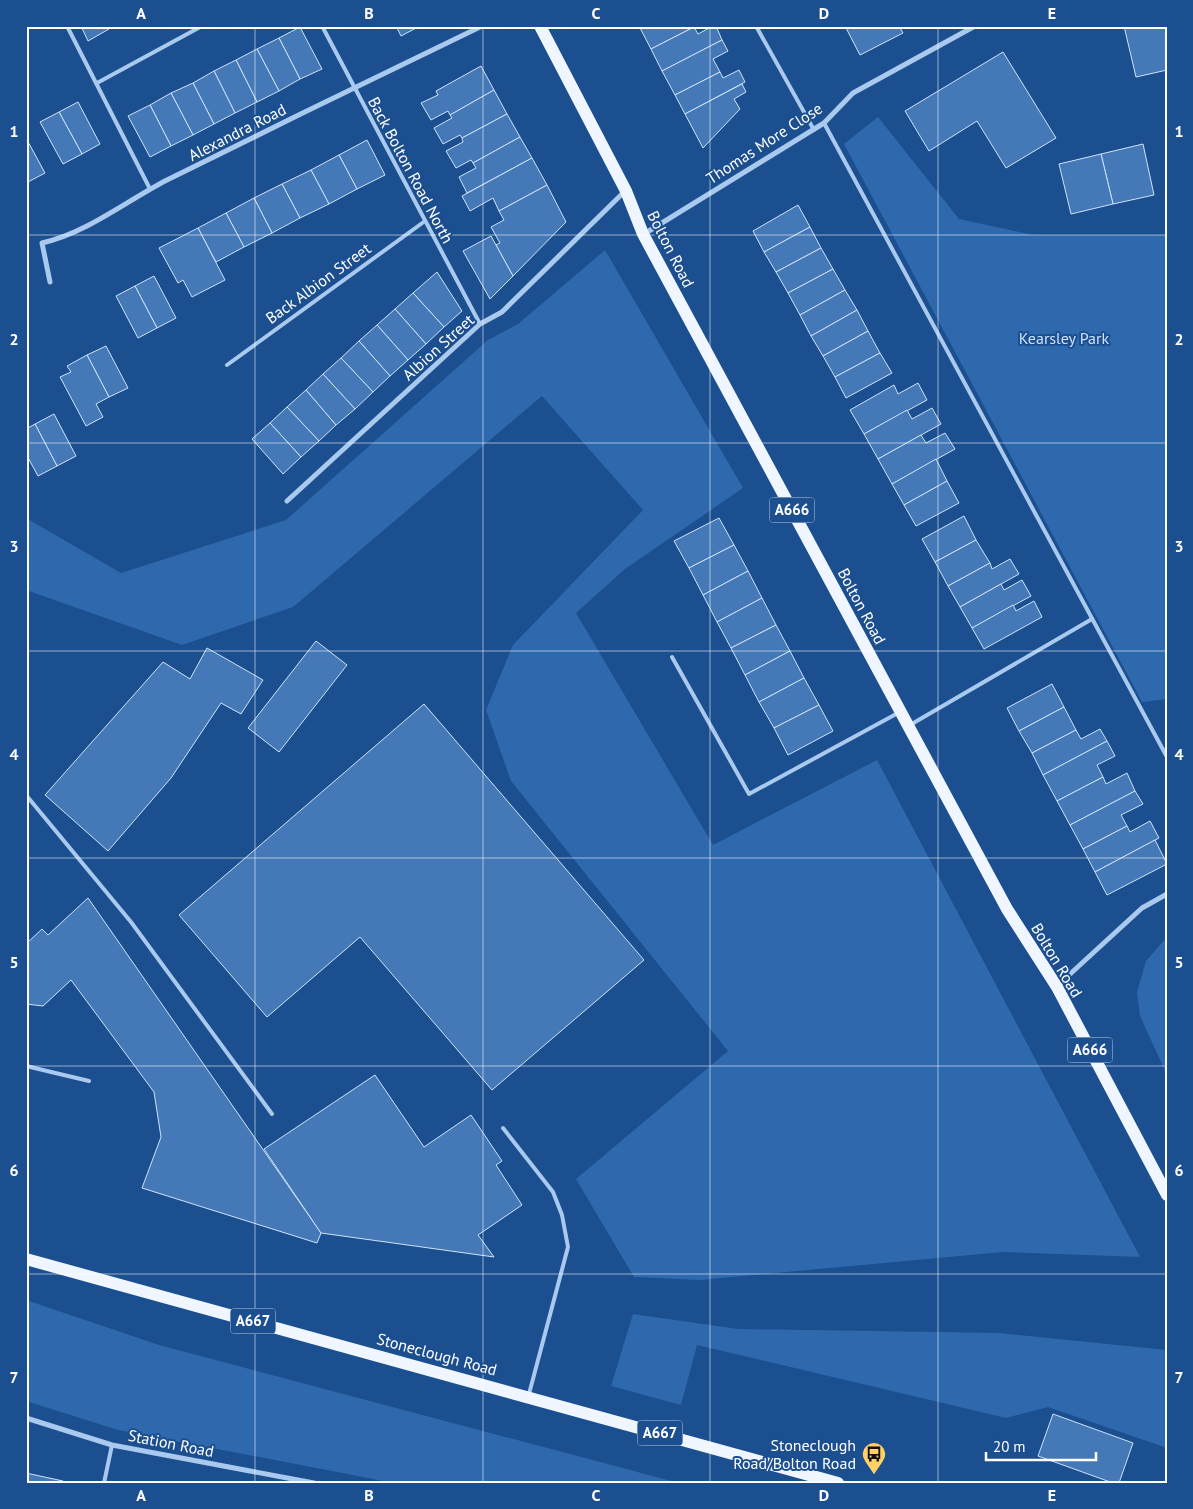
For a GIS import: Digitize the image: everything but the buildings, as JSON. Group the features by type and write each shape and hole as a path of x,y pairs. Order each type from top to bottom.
{"main road":[{"name":"Bolton Road","path":"540,26 626,191 643,234 1007,909 1056,987 1167,1195"},
{"name":"Stoneclough Road","path":"26,1259 838,1483"}],"street":[{"name":"Alexandra Road","path":"50,282 42,242 57,239 80,229 150,189 354,87 482,26"},
{"name":"Thomas More Close","path":"643,234 814,130 824,123 853,94 975,26"},
{"name":"Albion Street","path":"287,501 480,324 502,312 626,191"},
{"path":"1056,987 1142,908 1167,894"},
{"name":"Station Road","path":"26,1418 112,1445 314,1483"}],"lane":[{"path":"67,26 150,189"},
{"path":"97,83 202,26"},
{"name":"Back Bolton Road North","path":"322,26 480,324"},
{"path":"756,26 814,130"},
{"path":"824,123 1167,757"},
{"name":"Back Albion Street","path":"227,365 424,221"},
{"path":"908,726 1092,619"},
{"path":"672,657 749,794 900,712"},
{"path":"26,795 131,922 272,1114"},
{"path":"26,1066 89,1081"},
{"path":"503,1128 553,1192 562,1215 568,1247 528,1396"},
{"path":"104,1483 112,1445"}],"green space":[{"name":"Kearsley Park","path":"878,117 959,219 1033,235 1167,235 1167,699 1142,702 844,144"},
{"path":"605,250 743,488 625,569 576,613 713,845 877,760 1140,1257 1003,1252 700,1280 634,1277 576,1179 728,1051 511,781 486,710 513,645 643,510 542,396 293,607 182,645 26,590 26,518 121,573 286,520 488,340 518,324"},
{"path":"1167,937 1167,1075 1140,1016 1137,992 1146,961"},
{"path":"26,1300 159,1345 679,1483 394,1483 118,1430 26,1401"},
{"path":"633,1314 738,1329 999,1333 1167,1350 1167,1448 1048,1407 1006,1418 697,1345 681,1405 611,1386"}],"place":[{"name":"Stoneclough Road/Bolton Road","path":"874,1475"}]}
